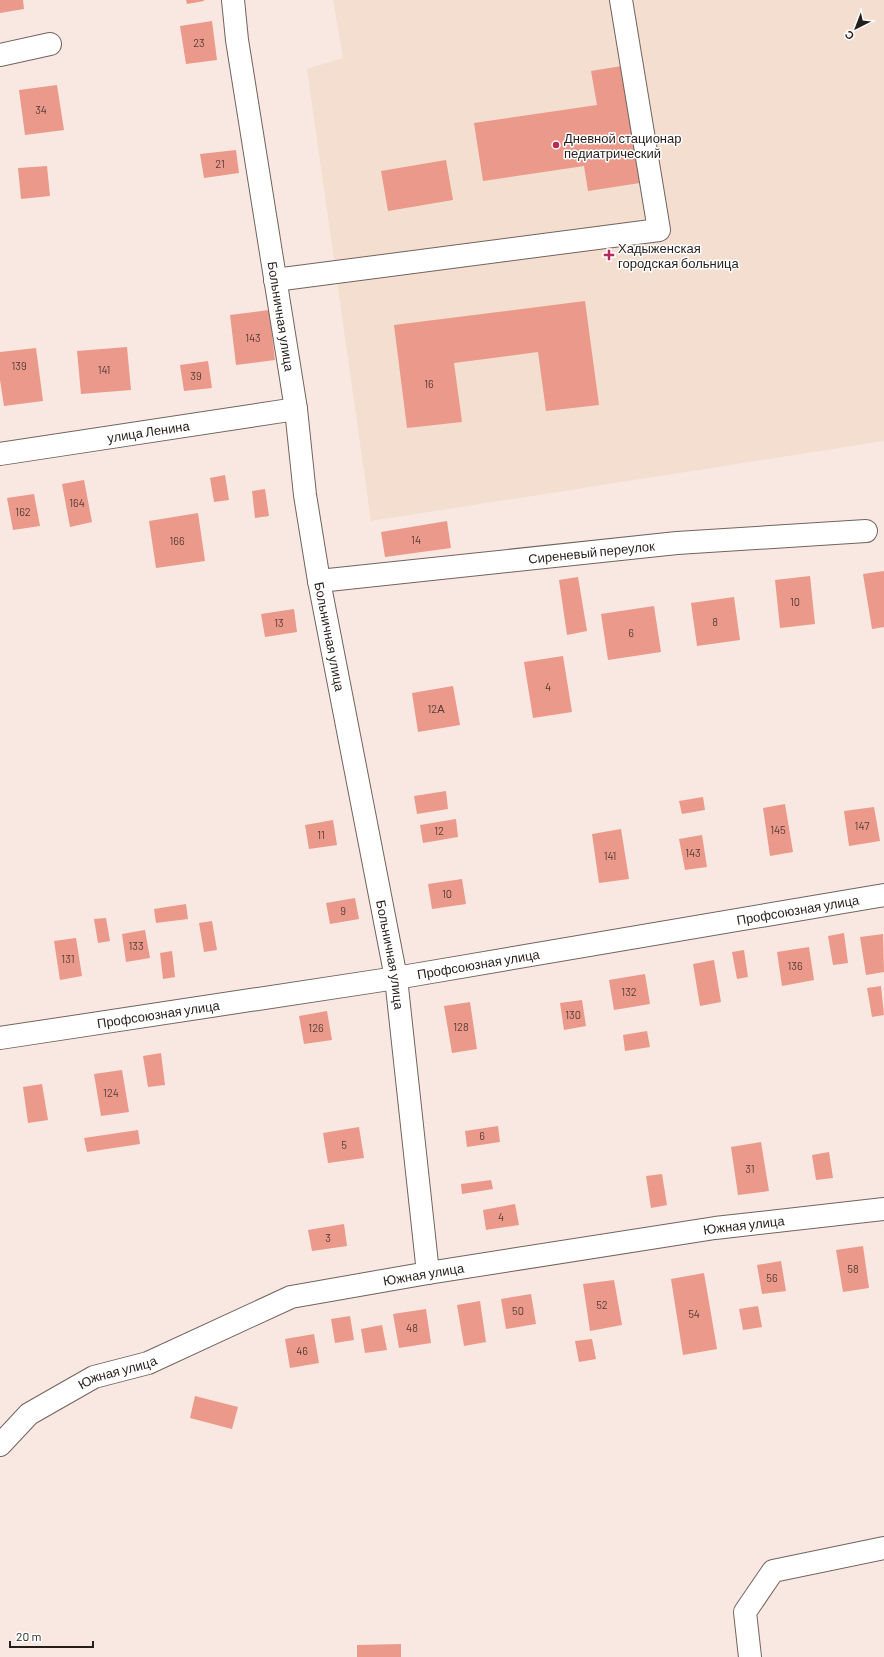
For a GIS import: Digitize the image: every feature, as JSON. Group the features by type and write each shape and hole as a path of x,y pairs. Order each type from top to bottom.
{"street":[{"name":"Больничная улица","path":"233,0 237,40 296,409 305,495 319,581 396,978 428,1273"},
{"path":"275,280 659,230 621,0"},
{"path":"0,55 50,44"},
{"name":"улица Ленина","path":"0,454 296,409"},
{"name":"Сиреневый переулок","path":"319,581 677,542 866,531"},
{"name":"Профсоюзная улица","path":"0,1038 396,978 884,895"},
{"name":"Южная улица","path":"0,1445 29,1414 94,1377 148,1362 290,1297 428,1273 714,1228 884,1209"},
{"path":"750,1657 745,1612 773,1571 884,1548"}],"shaded area":[{"name":"Хадыженская городская больница","path":"333,0 884,0 884,441 371,521 307,69 343,58"}],"building":[{"path":"0,0 23,0 24,9 0,13"},
{"path":"186,0 204,0 204,1 187,4"},
{"path":"212,21 217,60 186,64 180,26"},
{"name":"Дневной стационар педиатрический","path":"622,66 640,183 588,191 584,166 483,181 474,123 597,105 591,71"},
{"path":"57,85 64,130 25,135 19,90"},
{"path":"236,150 239,173 204,178 200,154"},
{"path":"446,160 453,200 388,211 381,171"},
{"path":"47,166 50,196 21,199 18,168"},
{"path":"585,301 599,405 546,411 538,352 454,363 462,422 407,428 394,325"},
{"path":"269,310 275,360 236,365 230,315"},
{"path":"127,347 131,390 81,394 77,351"},
{"path":"36,348 43,401 4,406 0,380 0,352"},
{"path":"208,361 212,388 184,391 180,365"},
{"path":"225,475 229,500 214,502 210,478"},
{"path":"84,480 92,522 70,527 62,484"},
{"path":"265,489 269,516 255,518 252,491"},
{"path":"34,494 40,526 13,530 7,498"},
{"path":"198,513 205,561 156,568 149,521"},
{"path":"447,521 451,548 385,557 381,532"},
{"path":"884,571 884,627 872,629 863,574"},
{"path":"810,576 815,624 780,628 775,580"},
{"path":"578,577 587,631 567,635 559,580"},
{"path":"734,597 740,640 697,646 691,603"},
{"path":"654,606 661,652 608,660 601,614"},
{"path":"294,609 297,632 265,637 261,614"},
{"path":"563,656 572,712 533,718 524,662"},
{"path":"453,686 460,725 418,732 412,693"},
{"path":"446,791 448,809 417,814 414,796"},
{"path":"703,797 705,810 682,814 679,801"},
{"path":"785,804 793,852 770,856 763,808"},
{"path":"874,807 880,841 849,846 844,811"},
{"path":"456,819 458,837 423,843 420,825"},
{"path":"333,820 337,845 309,849 305,825"},
{"path":"621,829 629,879 599,883 592,834"},
{"path":"702,835 707,867 685,870 679,839"},
{"path":"462,879 466,904 432,909 428,884"},
{"path":"355,898 359,919 330,924 326,903"},
{"path":"186,904 188,919 156,923 154,909"},
{"path":"106,918 110,941 98,943 94,919"},
{"path":"212,921 217,950 204,952 199,923"},
{"path":"145,930 150,958 126,962 122,934"},
{"path":"844,933 848,963 833,965 828,936"},
{"path":"883,934 884,972 866,975 860,937"},
{"path":"76,938 82,976 60,980 54,941"},
{"path":"809,947 814,980 782,986 777,952"},
{"path":"744,950 748,977 737,979 732,952"},
{"path":"172,951 175,977 163,979 160,953"},
{"path":"714,960 721,1002 700,1006 693,964"},
{"path":"645,974 650,1004 614,1010 609,980"},
{"path":"881,986 884,1015 872,1017 867,988"},
{"path":"582,1000 586,1026 564,1030 560,1003"},
{"path":"470,1002 477,1049 452,1053 444,1006"},
{"path":"327,1011 332,1040 304,1044 299,1016"},
{"path":"647,1031 650,1047 625,1051 623,1035"},
{"path":"161,1053 165,1085 148,1087 143,1056"},
{"path":"122,1070 129,1112 101,1116 94,1074"},
{"path":"42,1084 48,1120 28,1123 23,1087"},
{"path":"498,1126 500,1142 467,1147 465,1131"},
{"path":"359,1127 364,1158 328,1163 323,1133"},
{"path":"138,1130 140,1144 87,1152 84,1138"},
{"path":"761,1142 769,1191 738,1195 731,1147"},
{"path":"829,1152 833,1178 816,1180 812,1155"},
{"path":"662,1174 667,1205 651,1208 646,1176"},
{"path":"491,1180 493,1189 462,1194 461,1184"},
{"path":"515,1204 519,1225 486,1230 483,1210"},
{"path":"344,1224 347,1246 312,1251 308,1230"},
{"path":"863,1246 869,1288 843,1292 836,1250"},
{"path":"781,1261 786,1291 762,1294 757,1265"},
{"path":"704,1273 717,1349 683,1355 671,1279"},
{"path":"614,1280 622,1325 590,1331 583,1284"},
{"path":"531,1294 536,1324 506,1329 501,1299"},
{"path":"480,1301 486,1342 464,1346 457,1305"},
{"path":"758,1306 762,1327 743,1330 739,1309"},
{"path":"426,1309 431,1343 399,1348 393,1314"},
{"path":"350,1316 354,1340 335,1343 331,1319"},
{"path":"382,1325 387,1350 365,1353 361,1329"},
{"path":"314,1334 319,1363 290,1368 285,1339"},
{"path":"592,1339 596,1359 579,1362 575,1341"},
{"path":"195,1396 238,1407 232,1429 190,1418"},
{"path":"401,1644 401,1657 357,1657 357,1645"}],"place":[{"name":"Дневной стационар педиатрический","path":"556,145"},
{"name":"Хадыженская городская больница","path":"609,255"}]}
